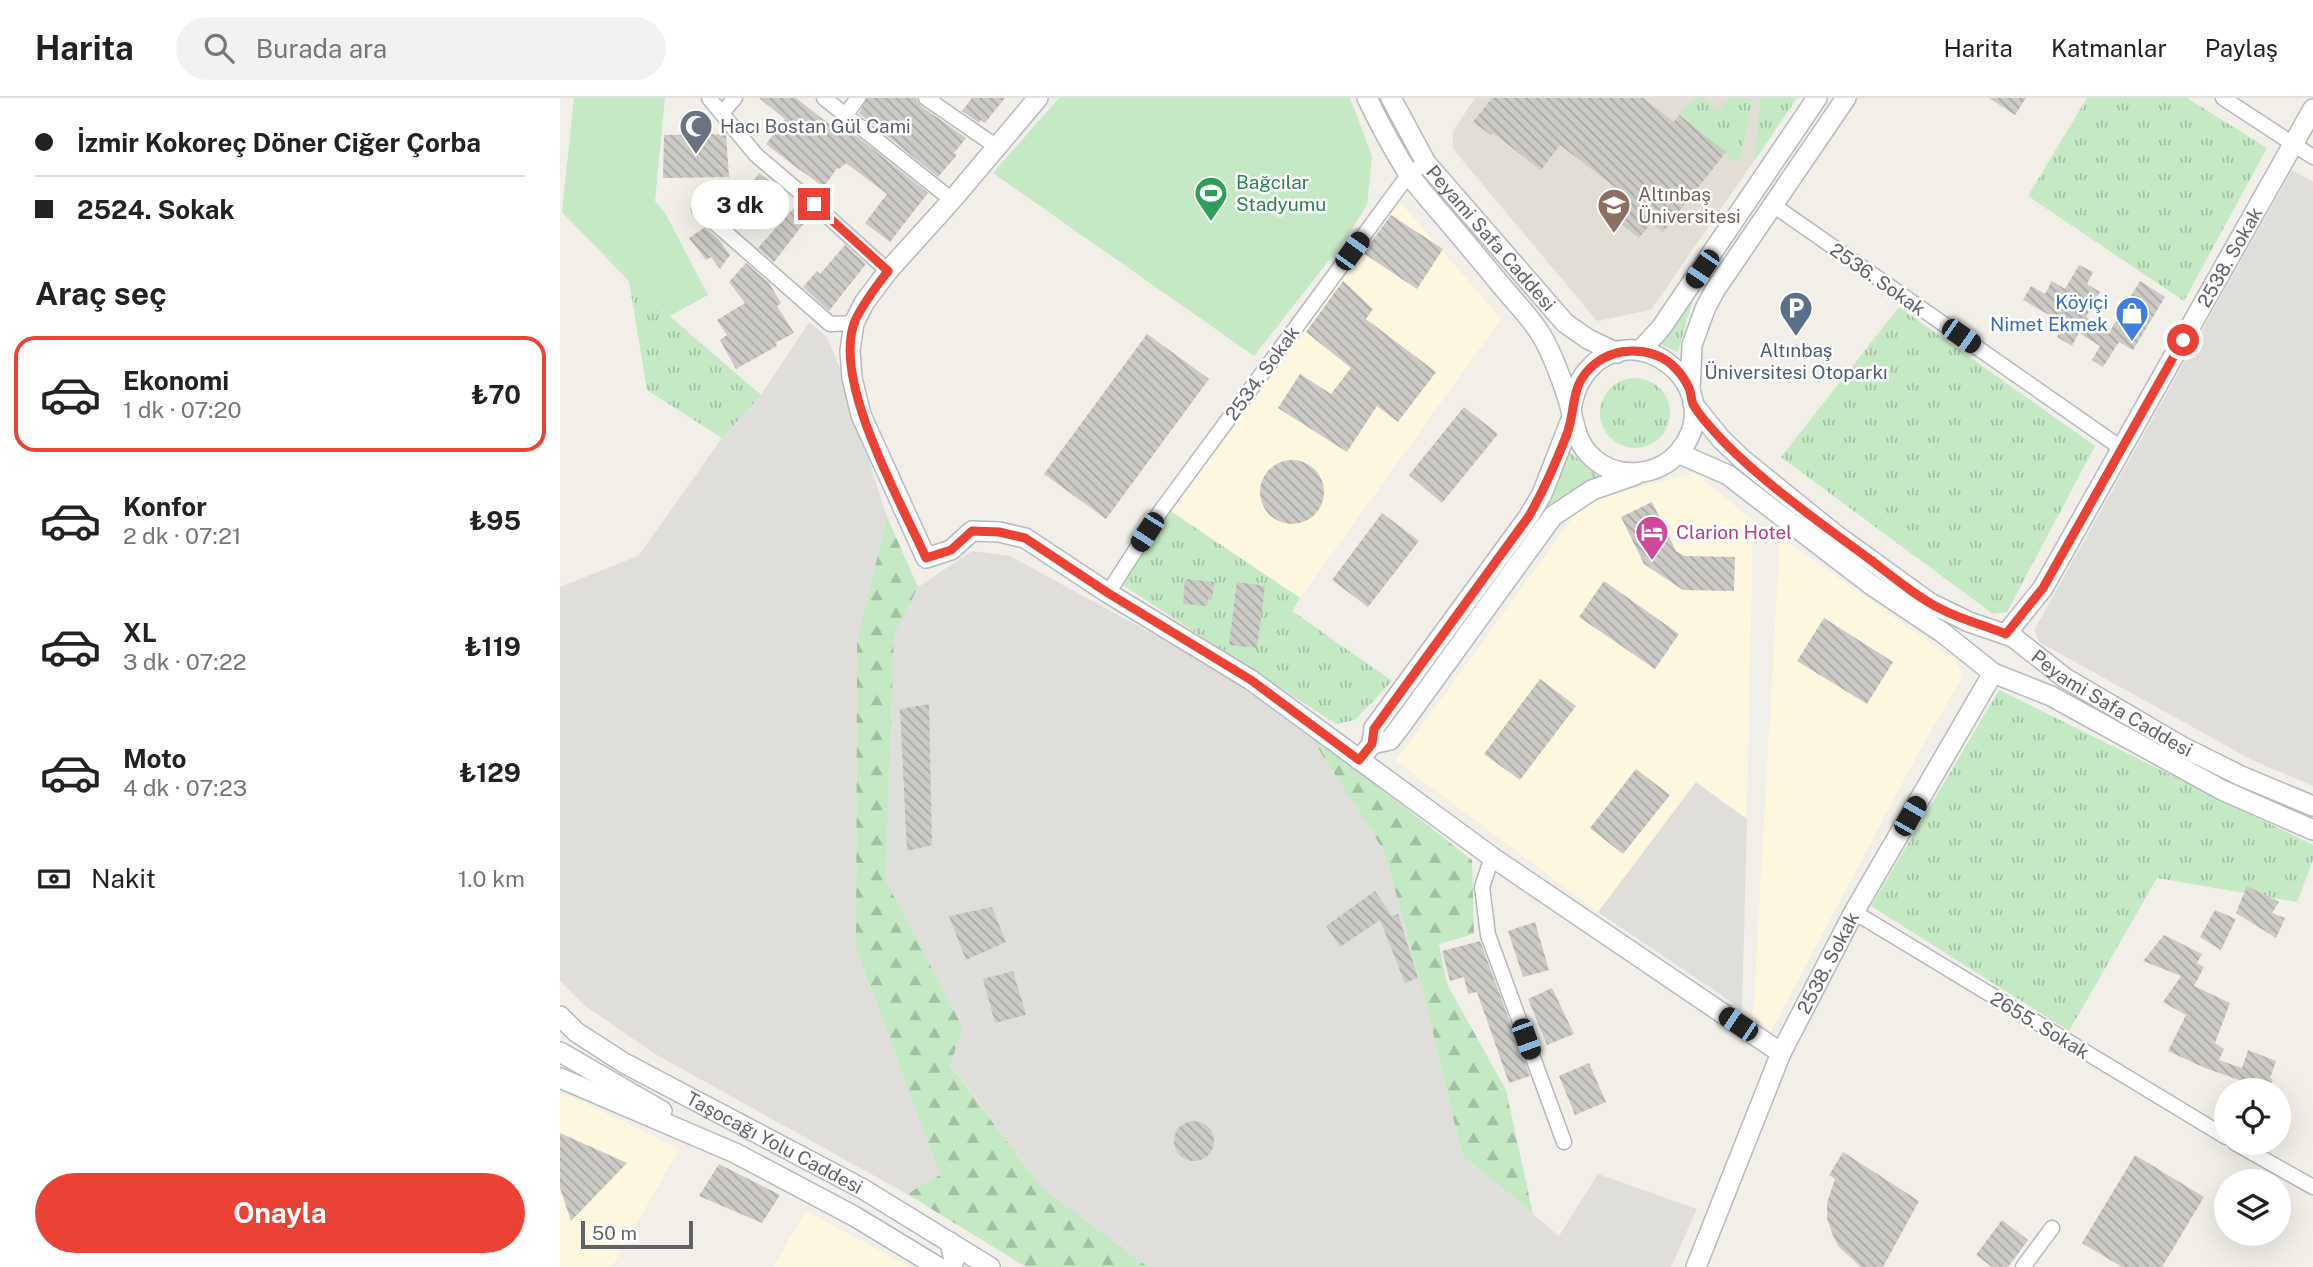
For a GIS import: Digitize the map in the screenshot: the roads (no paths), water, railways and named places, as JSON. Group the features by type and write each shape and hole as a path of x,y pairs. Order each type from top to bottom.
{"street":[{"path":"709,98 756,155 888,271"},
{"path":"722,113 735,98"},
{"path":"824,98 952,200"},
{"path":"846,114 858,98"},
{"path":"926,98 998,147"},
{"path":"1038,98 888,271 864,303 854,323 850,351 852,378 862,415 926,558 951,550 972,531 999,532 1025,538 1108,593 1251,680 1492,857 1781,1054"},
{"path":"1367,98 1409,174 1540,332 1557,367 1572,414 1573,428 1581,445 1594,459 1609,469 1628,473 1646,472"},
{"name":"Peyami Safa Caddesi","path":"1391,98 1426,163 1565,323 1588,339 1617,353"},
{"path":"1640,351 1661,328 1817,98"},
{"path":"1372,744 1390,740 1553,516 1592,490 1658,468 1678,453 1691,430 1692,345 1705,309 1715,290 1846,98"},
{"path":"2223,98 2313,157"},
{"name":"2538. Sokak","path":"2043,588 2313,109"},
{"name":"2534. Sokak","path":"1108,593 1160,512 1409,174 1426,163"},
{"name":"2536. Sokak","path":"1773,205 2121,448"},
{"path":"699,209 830,324 854,323"},
{"path":"1359,760 1372,744 1374,729 1535,505 1546,484 1572,414 1576,389 1587,370 1617,353 1640,351 1656,355 1670,363 1681,374 1691,398"},
{"name":"Peyami Safa Caddesi","path":"1691,398 1721,439 1742,459 1846,542 1930,603 1969,622 2002,632 2065,678 2181,746 2241,776 2313,806"},
{"name":"Peyami Safa Caddesi","path":"1678,453 1728,475 1870,584 1968,651 1988,669 2061,701 2222,790 2313,830"},
{"path":"1988,669 1984,648 1991,637 2002,632 2043,588"},
{"path":"2012,679 2024,666 2025,631 2043,588"},
{"name":"2538. Sokak","path":"1696,1267 1781,1054 1854,912 1988,669"},
{"path":"1492,857 1482,887 1488,935 1564,1142"},
{"name":"2655. Sokak","path":"1854,912 2214,1131"},
{"name":"Taşocağı Yolu Caddesi","path":"560,1016 576,1032 624,1063 863,1189 990,1267"},
{"path":"560,1052 735,1153"},
{"name":"Taşocağı Yolu Caddesi","path":"560,1079 735,1153 854,1216 938,1267"},
{"path":"2256,1155 2313,1187"},
{"path":"2023,1267 2052,1228"},
{"path":"950,1242 954,1261 951,1267"}],"place":[{"name":"Hacı Bostan Gül Cami","path":"696,156"},
{"name":"Bağcılar Stadyumu","path":"1211,223"},
{"name":"Altınbaş Üniversitesi","path":"1614,235"},
{"name":"Altınbaş Üniversitesi Otoparkı","path":"1796,338"},
{"name":"Köyiçi Nimet Ekmek","path":"2132,343"},
{"name":"Clarion Hotel","path":"1652,562"}]}
